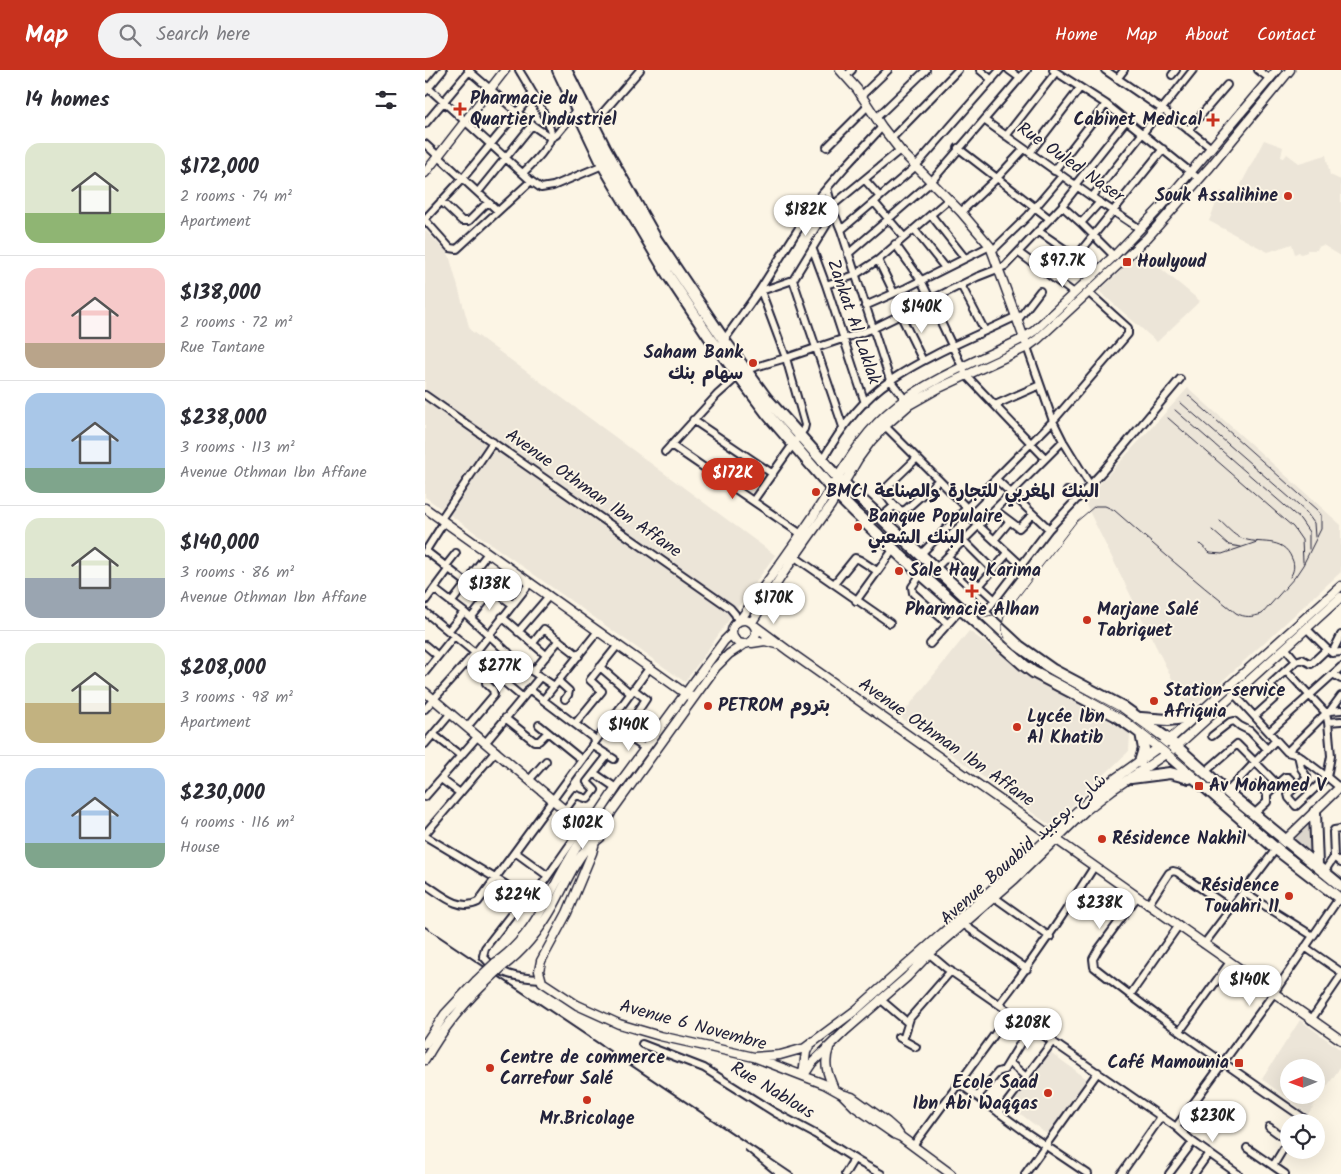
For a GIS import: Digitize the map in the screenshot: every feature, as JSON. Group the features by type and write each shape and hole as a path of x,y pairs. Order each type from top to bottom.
{"main road":[{"path":"558,70 603,165 668,275 834,492 893,550 1033,672 1121,719 1162,751 1276,849 1340,898"},
{"path":"566,70 612,162 656,239 724,340 741,372"},
{"path":"796,440 822,461 920,555 1033,658 1123,707 1173,743 1227,792 1341,886"},
{"path":"1137,718 1168,720 1194,717"},
{"path":"1140,762 1144,749 1141,734"},
{"path":"1131,778 1170,773 1195,779"},
{"path":"1315,812 1320,869"}],"street":[{"path":"443,70 426,88 444,101 541,188 553,186 603,165"},
{"path":"425,124 469,70 532,125 551,138"},
{"path":"425,173 505,70"},
{"path":"519,70 548,124 551,138"},
{"path":"593,124 640,70"},
{"path":"861,96 889,70"},
{"path":"876,118 926,70"},
{"path":"891,139 958,70"},
{"path":"980,70 992,80"},
{"path":"841,230 915,167 1000,70"},
{"path":"1009,70 1020,78"},
{"path":"848,254 931,182 958,148 1027,70"},
{"path":"1105,70 1162,108 1210,147"},
{"path":"1117,78 1124,70"},
{"path":"1092,197 1193,70"},
{"path":"1258,70 1269,78"},
{"path":"498,965 519,955 535,935 553,907 582,853 601,837 602,830 618,802 732,633 734,625 804,536 841,480 853,452 871,429 882,424 907,402 964,372 1034,331 1140,229 1277,70"},
{"path":"964,372 1027,347 1039,339 1147,238 1199,179 1289,70"},
{"path":"1006,136 1054,71 1106,104 1199,179"},
{"path":"846,72 882,128 900,150 961,212 991,249 1053,421 1090,485"},
{"path":"1188,130 1227,86"},
{"path":"1030,153 1080,88"},
{"path":"531,181 457,249 450,248 425,219 463,178 533,93"},
{"path":"1055,170 1106,104"},
{"path":"827,147 868,106"},
{"path":"523,173 576,110"},
{"name":"Rue Ouled Naser","path":"984,120 1140,229"},
{"path":"665,452 693,420 741,372 872,329 961,285 1005,266 1062,206 1126,121"},
{"path":"478,192 532,125"},
{"path":"724,340 760,291 797,231 827,188 882,128"},
{"path":"1217,139 1226,147"},
{"path":"425,144 499,211"},
{"path":"958,148 1050,219"},
{"path":"961,212 1024,149"},
{"path":"832,206 900,150"},
{"path":"1076,258 1163,150"},
{"path":"865,306 965,258 991,249 1036,207 1062,176"},
{"path":"865,180 880,197"},
{"path":"827,188 890,380 907,402"},
{"path":"826,285 855,275 878,260 948,200"},
{"path":"441,201 465,222 488,202"},
{"path":"874,202 904,237"},
{"path":"1081,223 1099,202"},
{"path":"1062,206 1114,256"},
{"path":"760,291 793,280 834,213"},
{"path":"931,215 965,258"},
{"path":"914,229 945,268"},
{"path":"1038,231 1095,274"},
{"path":"895,244 921,280 964,372 1045,458"},
{"name":"Zankat Al Laklak","path":"813,250 865,403"},
{"path":"1019,253 1074,293"},
{"path":"878,260 894,293"},
{"path":"793,280 843,427"},
{"path":"961,285 985,331"},
{"path":"753,501 804,429 805,422 785,358 760,291"},
{"path":"822,461 843,427 890,380 953,346 1016,319 1040,291"},
{"path":"920,555 1053,421 1128,334 1127,328 1088,292"},
{"path":"901,316 923,361"},
{"path":"984,614 1049,529 1090,485 1180,379"},
{"path":"995,405 1040,385"},
{"name":"Avenue Othman Ibn Affane","path":"425,395 730,608 739,621"},
{"path":"693,420 773,474"},
{"path":"882,424 939,480 979,526 1021,566"},
{"path":"935,569 1063,441"},
{"path":"467,583 425,551 442,520 493,442"},
{"path":"671,445 804,536"},
{"path":"917,458 887,488 886,495 894,506 904,511 939,480"},
{"path":"996,479 1049,529"},
{"path":"1067,491 1076,500"},
{"path":"881,517 894,506"},
{"path":"425,508 689,696"},
{"path":"995,510 1019,528 1033,514"},
{"path":"994,540 1009,522"},
{"path":"753,624 795,557 804,536"},
{"path":"964,541 993,570"},
{"path":"856,601 893,550"},
{"path":"451,603 488,552"},
{"path":"979,586 1008,552"},
{"path":"425,601 456,553"},
{"path":"795,557 890,623"},
{"path":"948,557 995,600"},
{"path":"834,584 855,558 877,571"},
{"path":"921,574 912,587 913,593 948,624"},
{"path":"473,575 512,604"},
{"path":"425,710 475,652 530,583"},
{"name":"Avenue Bouabid شارع بوعبيد","path":"1173,743 1194,717 1341,586"},
{"path":"434,589 471,618 533,672 556,683 569,692 565,700"},
{"path":"471,618 493,590"},
{"path":"518,632 549,596"},
{"name":"Avenue Bouabid شارع بوعبيد","path":"754,1057 780,1055 798,1051 810,1045 856,1010 926,952 1053,838 1235,695 1341,598"},
{"path":"930,644 960,610"},
{"path":"425,612 475,652 522,697"},
{"path":"449,630 463,612"},
{"path":"502,617 547,656"},
{"path":"521,898 533,895 658,732 689,696 724,658 747,644 757,635 753,624 747,620 739,621"},
{"name":"Avenue Othman Ibn Affane","path":"753,624 1093,867 1179,925 1341,1040"},
{"path":"533,644 544,629 579,656"},
{"path":"1307,629 1329,651 1341,652"},
{"path":"543,700 598,631"},
{"path":"732,633 735,640 747,644 765,641 779,644"},
{"path":"425,672 455,636"},
{"path":"1255,716 1276,697 1272,684 1286,670 1296,661 1302,659 1313,664 1329,651 1341,636"},
{"path":"533,672 559,640"},
{"path":"425,645 438,656"},
{"path":"575,724 602,691 590,680 618,645"},
{"path":"1286,649 1296,661"},
{"path":"467,727 494,695 494,692 485,683 508,652"},
{"path":"600,667 646,700 636,714 637,717 658,732"},
{"path":"425,884 457,904 467,906 478,902 649,667"},
{"path":"1269,732 1341,667"},
{"path":"1286,670 1328,712 1331,756 1327,777 1296,806 1288,795 1307,777 1301,768 1298,754"},
{"path":"1333,674 1341,680"},
{"path":"486,742 540,677"},
{"path":"529,689 575,724 611,757 587,783 595,792 588,800 576,795 565,810"},
{"path":"425,692 586,828 588,840 594,842"},
{"path":"1204,944 1276,849 1340,786 1298,754 1287,752 1235,695"},
{"path":"1287,752 1328,712 1341,696"},
{"path":"1328,712 1341,710"},
{"path":"425,744 451,713"},
{"path":"505,718 534,742 539,741 547,733"},
{"path":"1212,736 1231,721 1250,730 1267,749"},
{"path":"1328,722 1341,721"},
{"path":"609,723 646,749"},
{"path":"539,725 581,760"},
{"path":"433,734 461,756"},
{"path":"425,797 478,736"},
{"path":"1227,792 1275,741"},
{"path":"1205,772 1236,744 1240,745 1277,784"},
{"name":"Avenue Bouabid شارع بوعبيد","path":"803,1075 830,1045 907,977 926,952 994,897 1106,785 1140,762 1162,751"},
{"path":"425,847 427,836 460,794 497,752"},
{"path":"530,779 546,761"},
{"path":"594,774 616,788"},
{"path":"1254,814 1267,802 1267,794 1285,777 1288,777 1297,786"},
{"path":"441,779 460,794"},
{"path":"1258,785 1267,794"},
{"path":"425,1044 452,1005 498,965 537,921 586,828 599,825 602,830"},
{"path":"1320,869 1339,860 1333,832 1334,830 1341,829"},
{"path":"427,836 495,878 521,898"},
{"path":"521,898 520,903 485,948 483,956 488,962 509,976 541,979 539,971 542,957 567,913 591,857 594,842"},
{"path":"582,853 589,851 591,857"},
{"path":"515,852 548,876"},
{"path":"999,1003 1050,937 1093,867"},
{"path":"1148,905 1169,873 1173,871 1231,908"},
{"path":"1243,892 1313,936"},
{"path":"994,897 1050,937"},
{"path":"1137,897 1098,950 1093,961 1094,967 1130,995 1298,1114"},
{"path":"1176,1127 1274,993 1340,898"},
{"path":"963,924 1027,969"},
{"path":"1130,995 1179,925"},
{"path":"1305,947 1341,974 1311,1020"},
{"path":"926,952 1176,1127 1193,1142 1238,1174"},
{"path":"1180,1030 1230,962"},
{"path":"916,1047 900,1038 907,1022 951,971"},
{"name":"Avenue 6 Novembre","path":"541,979 554,991 619,1024 660,1036 754,1057 834,1089 855,1107 901,1137 951,1174"},
{"path":"425,1060 451,1019 479,983"},
{"path":"880,999 907,1022"},
{"path":"913,1146 1011,1012"},
{"path":"978,1096 998,1072 1005,1070 1031,1026"},
{"path":"999,1112 1053,1041"},
{"name":"Rue Nablous","path":"642,1044 679,1060 698,1065 774,1112 815,1134 854,1160 881,1174"},
{"path":"803,1075 806,1052 810,1045"},
{"path":"830,1045 826,1055 825,1067 834,1089"},
{"path":"1010,1063 1026,1077"},
{"path":"1025,1174 1098,1072"},
{"path":"960,1084 1045,1146 1088,1174"},
{"path":"1121,1174 1161,1117"},
{"path":"1269,1127 1284,1138 1287,1143 1273,1166"},
{"path":"1169,1174 1193,1142"},
{"path":"1247,1148 1283,1174"},
{"path":"1194,1174 1209,1153"},
{"path":"845,1174 854,1160"}],"shaded area":[{"name":"Souk Assalihine","path":"1264,140 1283,147 1281,157 1284,158 1287,154 1299,163 1326,155 1330,175 1341,180 1341,256 1323,245 1318,247 1317,250 1307,250 1307,252 1301,254 1299,252 1295,254 1292,244 1268,252 1209,221 1221,191 1233,200"},
{"path":"425,230 449,255 470,330 775,555 685,682 425,497"},
{"path":"1141,252 1200,301 1157,342 1099,291"},
{"path":"1188,388 1341,525 1341,572 1194,707 1183,701 1084,501"},
{"name":"Lycée Ibn Al Khatib","path":"969,631 1038,681 1130,733 1129,751 1051,826 900,717"},
{"path":"1309,823 1312,823 1313,852 1308,854 1293,839"},
{"path":"1300,1020 1341,1050 1341,1066 1325,1089 1325,1059 1280,1059 1280,1093 1262,1079"},
{"name":"Ecole Saad Ibn Abi Waqqas","path":"1049,1051 1087,1079 1048,1135 1010,1106"},
{"path":"1295,1104 1315,1104 1308,1114"}],"tram line":[{"path":"1005,638 1002,632 1005,614 1076,522 1095,506 1105,506 1114,510 1189,575 1239,615 1255,616 1262,614 1295,577 1321,529 1321,515 1188,395"},
{"path":"1181,403 1306,512 1314,523 1315,537"},
{"path":"1175,410 1300,519 1309,532 1309,549"},
{"path":"1168,418 1293,527 1302,540 1303,562"},
{"path":"862,511 1000,638 1029,662 1128,718 1341,893"},
{"path":"1220,521 1238,537 1270,542 1283,547 1294,564 1290,577"},
{"path":"1212,530 1229,545 1241,547"},
{"path":"1200,544 1210,553 1222,554 1257,542"},
{"path":"981,616 995,614 1007,605"}],"railway":[{"path":"425,927 793,1174"},
{"path":"745,1150 774,1174"}],"place":[{"name":"Pharmacie du Quartier Industriel","path":"460,109"},
{"name":"Cabinet Medical","path":"1213,120"},
{"name":"Souk Assalihine","path":"1288,196"},
{"name":"Houlyoud","path":"1127,262"},
{"name":"Saham Bank سهام بنك","path":"753,363"},
{"name":"BMCI البنك المغربي للتجارة والصناعة","path":"816,492"},
{"name":"Banque Populaire البنك الشعبي","path":"858,527"},
{"name":"Sale Hay Karima","path":"899,571"},
{"name":"Pharmacie Alhan","path":"972,591"},
{"name":"Marjane Salé Tabriquet","path":"1087,620"},
{"name":"Station-service Afriquia","path":"1154,701"},
{"name":"PETROM بتروم","path":"708,706"},
{"name":"Lycée Ibn Al Khatib","path":"1017,727"},
{"name":"Av Mohamed V","path":"1199,786"},
{"name":"Résidence Nakhil","path":"1102,839"},
{"name":"Résidence Touahri 11","path":"1289,896"},
{"name":"Café Mamounia","path":"1239,1063"},
{"name":"Centre de commerce Carrefour Salé","path":"490,1068"},
{"name":"Ecole Saad Ibn Abi Waqqas","path":"1048,1093"},
{"name":"Mr.Bricolage","path":"587,1100"}]}
